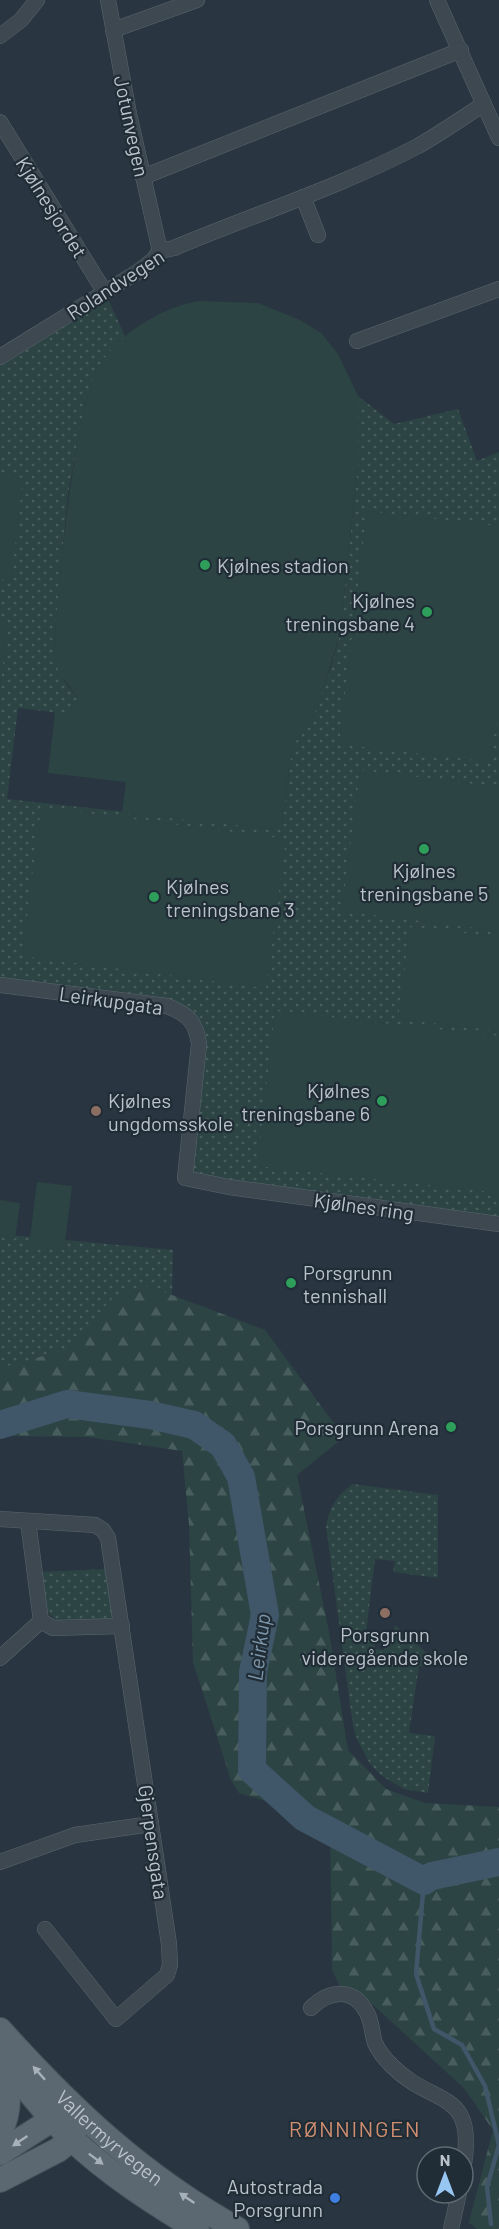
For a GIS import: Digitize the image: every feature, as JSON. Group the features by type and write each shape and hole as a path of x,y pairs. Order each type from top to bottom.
{"main road":[{"name":"Vallermyrvegen","path":"0,2030 79,2115 158,2178 237,2229"},
{"name":"Vallermyrvegen","path":"0,2054 53,2120 72,2139 131,2184 197,2229"},
{"path":"0,2069 8,2093 7,2114 0,2132"},
{"path":"0,2153 53,2120 79,2115 72,2139 50,2156 0,2180"}],"street":[{"path":"0,36 21,20 37,0"},
{"name":"Jotunvegen","path":"108,0 160,251"},
{"path":"113,30 197,0"},
{"path":"437,0 499,138"},
{"path":"143,177 461,50"},
{"name":"Rolandvegen","path":"0,357 146,266 160,251 174,248 303,197 419,145 484,104"},
{"name":"Kjølnesjordet","path":"0,122 104,291"},
{"path":"303,197 318,235"},
{"path":"357,341 499,289"},
{"name":"Leirkupgata","path":"0,985 167,1006 183,1012 196,1025 199,1044 184,1178 229,1187"},
{"name":"Kjølnes ring","path":"229,1187 499,1224"},
{"path":"0,1519 28,1521 41,1621"},
{"name":"Gjerpensgata","path":"28,1521 95,1525 103,1530 111,1549 170,1954 167,1975 158,1986 116,2019 45,1929"},
{"path":"41,1621 53,1628 122,1626"},
{"path":"0,1658 41,1621"},
{"path":"0,1862 75,1835 151,1824"},
{"path":"311,2008 336,1992 358,2001 367,2013 379,2051 392,2067 456,2106 466,2134 465,2145"},
{"path":"451,2229 456,2205"}],"green space":[{"path":"104,291 126,338 102,363 86,399 68,493 54,646 65,682 78,699 68,714 18,708 7,799 282,829 292,746 309,725 331,667 340,635 358,463 358,396 394,424 458,409 477,461 499,452 499,1224 185,1178 199,1044 183,1012 0,985 0,357"},
{"name":"Kjølnes stadion","path":"199,301 258,303 300,320 321,333 338,354 358,396 358,463 340,635 317,708 309,725 292,746 282,830 122,813 126,782 48,773 55,712 68,714 78,699 57,668 54,646 69,496 88,393 101,363 131,331 157,315"},
{"path":"0,475 23,478 11,581 0,579"},
{"name":"Kjølnes treningsbane 4","path":"367,511 499,526 499,697 491,762 339,744"},
{"path":"0,622 8,623 0,687"},
{"name":"Kjølnes treningsbane 5","path":"360,770 499,787 499,931 342,911"},
{"name":"Kjølnes treningsbane 3","path":"41,807 286,839 266,988 22,956"},
{"path":"410,927 499,937 499,1031 398,1019"},
{"name":"Kjølnes treningsbane 6","path":"275,1011 499,1036 499,1193 257,1166"},
{"path":"37,1182 72,1186 64,1250 29,1246"},
{"path":"0,1200 20,1203 15,1239 0,1237"},
{"path":"0,1234 173,1250 172,1294 159,1297 112,1372 0,1374"},
{"path":"148,1286 265,1330 344,1437 297,1475 329,1632 348,1750 386,1789 425,1803 499,1807 499,2229 477,2229 469,2222 493,2130 464,2088 371,2003 344,1994 332,1970 330,1820 239,1793 231,1780 193,1662 189,1524 182,1451 88,1437 0,1436 0,1368 68,1349 114,1296"},
{"path":"353,1484 438,1495 438,1578 393,1572 395,1561 375,1559 366,1632 376,1634 374,1649 384,1650 386,1639 393,1639 395,1625 429,1655 427,1667 419,1666 409,1733 435,1736 428,1793 404,1789 382,1776 370,1764 353,1726 326,1526 335,1502"},
{"path":"107,1569 113,1614 110,1620 56,1620 47,1612 40,1572"}],"waterway":[{"name":"Leirkup","path":"0,1425 67,1404 150,1415 194,1425 223,1445 241,1477 265,1615 253,1672 252,1770 305,1818 424,1881 432,1876 499,1862"},
{"path":"424,1881 416,1974 434,2029 462,2045 485,2086 499,2145 487,2187 491,2224"}],"place":[{"name":"Kjølnes stadion","path":"205,565"},
{"name":"Kjølnes treningsbane 4","path":"427,612"},
{"name":"Kjølnes treningsbane 5","path":"424,849"},
{"name":"Kjølnes treningsbane 3","path":"154,897"},
{"name":"Kjølnes treningsbane 6","path":"382,1101"},
{"name":"Kjølnes ungdomsskole","path":"96,1111"},
{"name":"Porsgrunn tennishall","path":"291,1283"},
{"name":"Porsgrunn Arena","path":"451,1427"},
{"name":"Porsgrunn videregående skole","path":"385,1613"},
{"name":"Autostrada Porsgrunn","path":"335,2198"}],"district":[{"name":"RØNNINGEN","path":"355,2128"}]}
